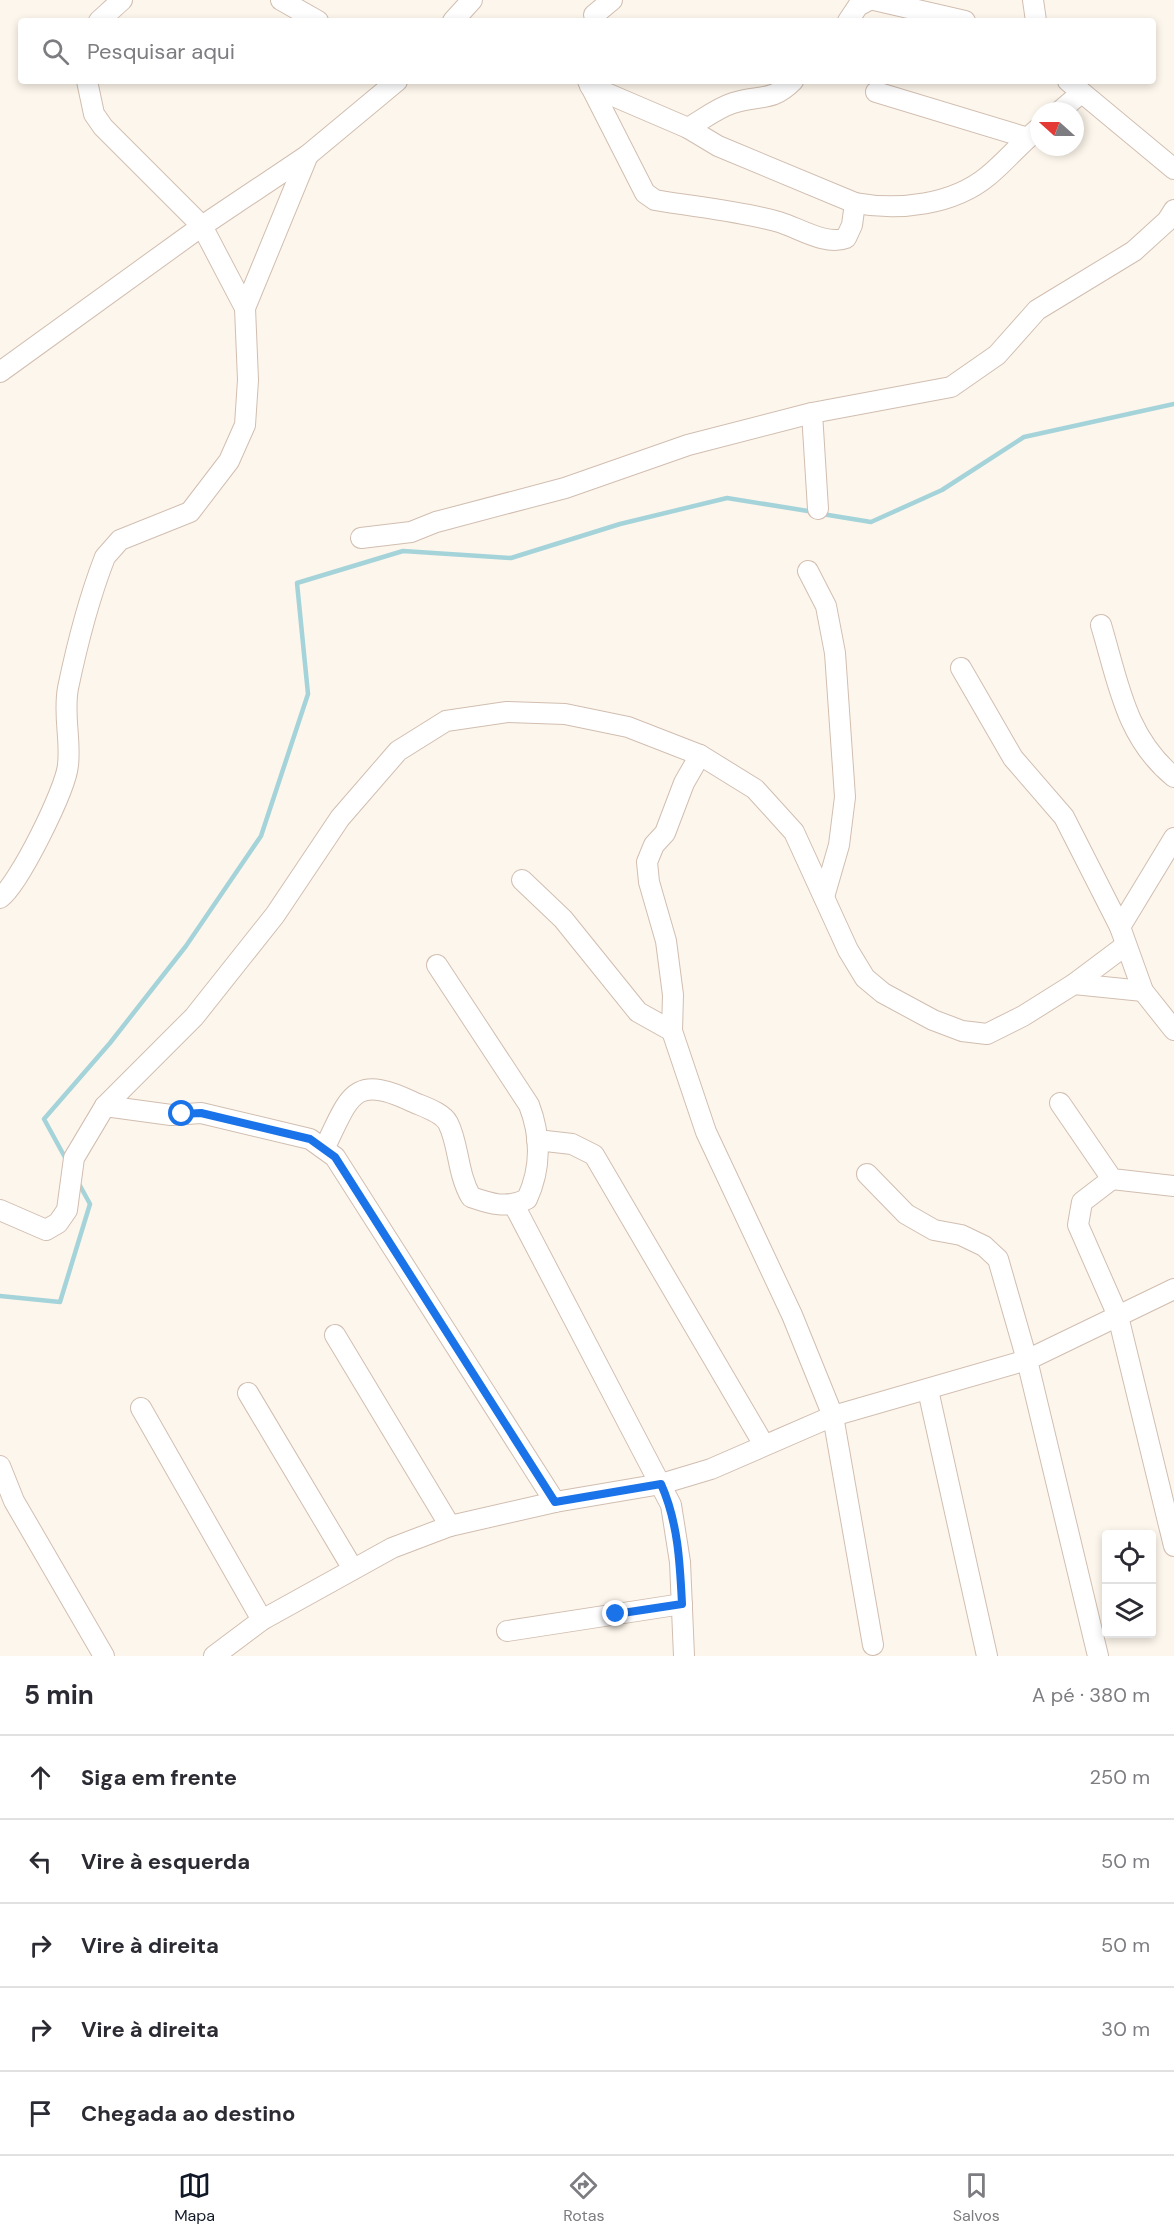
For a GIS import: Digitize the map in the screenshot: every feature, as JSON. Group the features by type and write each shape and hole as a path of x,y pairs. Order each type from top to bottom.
{"street":[{"path":"102,18 122,0"},
{"path":"281,0 313,18"},
{"path":"456,18 472,0"},
{"path":"592,12 612,0"},
{"path":"850,18 858,6 869,0"},
{"path":"874,0 951,18"},
{"path":"1033,0 1036,18"},
{"path":"88,84 94,114 103,127 202,226 245,308"},
{"path":"0,372 202,226 308,155 393,84"},
{"path":"590,84 645,193 655,200 779,222 806,233 839,241 846,238 852,225 855,203"},
{"path":"591,84 688,128 718,146 855,203 869,206 932,203 953,197 988,177 1030,136"},
{"path":"688,128 736,102 769,98 782,93 790,84"},
{"path":"1066,102 1075,87 1174,169"},
{"path":"876,92 1030,132"},
{"path":"0,898 19,876 66,774 68,766 65,711 68,688 105,557 120,540 190,512 229,461 245,425 248,380 245,308 308,155"},
{"path":"361,538 411,532 436,522 566,488 688,445 812,412 951,387 998,355 1037,310 1134,251 1167,221 1174,210"},
{"path":"812,412 818,509"},
{"path":"808,571 826,606 836,653 845,797 839,845 824,897"},
{"path":"1101,625 1130,722 1147,751 1174,777"},
{"path":"961,668 1012,758 1064,817 1123,936 1143,991 1174,1030"},
{"path":"0,1210 46,1230 58,1223 67,1210 74,1158 105,1106 194,1017 274,915 340,818 398,751 446,721 507,712 565,714 628,727 700,755 756,789 794,832 848,950 865,978 883,993 933,1020 962,1031 987,1034 1074,984 1123,936 1174,838"},
{"path":"700,755 684,783 665,833 654,845 647,862 649,882 666,941 673,995 672,1031 706,1132 792,1315 833,1416 873,1645"},
{"path":"522,880 562,919 638,1012 672,1031"},
{"path":"324,1147 345,1106 356,1094 371,1087 389,1090 440,1114 448,1123 464,1184 471,1197 492,1204 514,1205 526,1199 534,1184 539,1165 534,1118 529,1104 437,966"},
{"path":"1074,984 1143,991"},
{"path":"1060,1103 1113,1179"},
{"path":"105,1106 171,1115 201,1113 310,1139 324,1147 335,1157 555,1502"},
{"path":"537,1140 572,1144 594,1155 764,1445"},
{"path":"867,1174 906,1214 934,1230 961,1234 984,1246 998,1259 1028,1360 1098,1656"},
{"path":"1174,1186 1113,1179 1082,1202 1078,1214 1078,1225 1118,1316 1174,1546"},
{"path":"514,1205 661,1484 673,1517 680,1562 684,1656"},
{"path":"214,1656 262,1620 392,1548 450,1526 555,1502 661,1484 711,1469 833,1416 1028,1360 1174,1289"},
{"path":"335,1335 450,1526"},
{"path":"928,1390 987,1656"},
{"path":"248,1393 353,1569"},
{"path":"141,1408 262,1620"},
{"path":"0,1466 7,1504 104,1656"},
{"path":"507,1631 682,1604"}],"waterway":[{"path":"822,514 871,522 942,490 1024,437 1174,404"},
{"path":"67,1161 44,1119 110,1043 186,946 261,836 308,694 297,583 403,551 511,558 620,524 727,498 814,512"},
{"path":"0,1296 60,1302 90,1204 78,1182"}],"route":[{"path":"182,1114 201,1113 310,1139 335,1157 555,1502 661,1484 671,1506 680,1562 682,1604 616,1614"}]}
